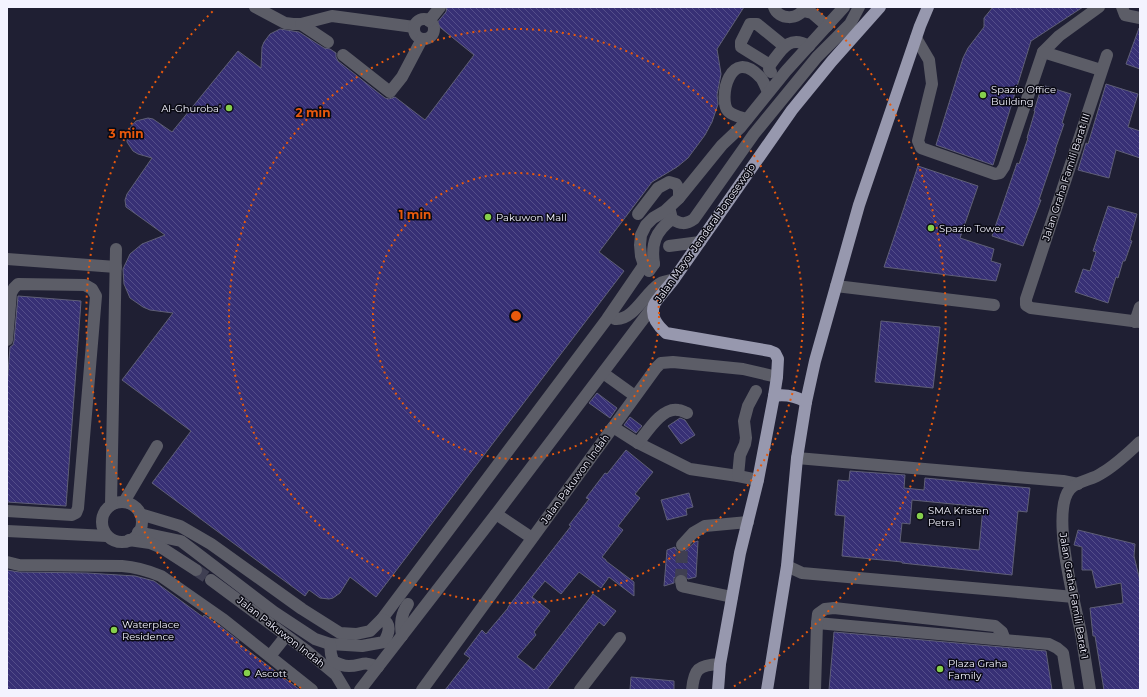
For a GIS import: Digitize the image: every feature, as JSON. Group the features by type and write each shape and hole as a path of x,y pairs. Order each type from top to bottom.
{"main road":[{"name":"Jalan Mayor Jenderal Jonosewojo","path":"718,690 720,664 740,553 758,480 774,396 778,360 775,353 770,351 666,333 658,326 654,318 654,305 674,280 792,110 832,61 880,7"},
{"path":"767,690 787,566 797,458 806,402 815,362 859,205 928,7"},
{"path":"774,396 787,395 806,402"}],"street":[{"path":"256,7 285,23 301,24 332,16 414,27"},
{"path":"429,20 439,7"},
{"path":"774,7 775,11 786,17 798,15 804,9 812,13 827,26"},
{"path":"649,265 641,256 640,245 641,235 646,225 675,202 722,145 740,128 768,92 844,7"},
{"path":"653,218 682,224 689,222 694,218 754,134 817,57 850,24 859,7"},
{"path":"916,38 929,60 932,84 918,141 921,148 995,174 1000,173 1004,167 1043,52 1059,36 1099,7"},
{"path":"1122,7 1125,15 1140,18"},
{"path":"422,19 429,20 433,24 434,29 432,35 428,38 422,39 417,37 414,32 414,27 417,22 422,19"},
{"path":"301,24 328,42"},
{"path":"777,82 770,69 770,66 741,47 741,42 750,24 757,24 784,46"},
{"path":"343,55 390,92 402,77 422,39"},
{"path":"770,66 784,46 792,42 797,42 809,46"},
{"path":"1043,52 1101,70"},
{"name":"Jalan Graha Famili Barat III","path":"1107,55 1026,299 1026,305 1031,308 1138,322"},
{"path":"747,119 733,115 727,110 725,104 724,97 726,86 732,71 738,67 748,68 761,79 768,92"},
{"path":"140,514 180,526 211,544 323,623 340,633 356,634 370,631 384,620 615,319 649,265 653,244 657,234 667,222 675,202 679,189 676,184 669,182 658,188 638,214"},
{"path":"669,246 700,242"},
{"path":"111,505 116,249"},
{"path":"7,259 116,268"},
{"path":"384,620 607,319 649,265"},
{"path":"615,319 620,320 629,315 659,283 674,280"},
{"path":"7,340 11,293 18,284 85,285 92,289 96,296 78,508 76,513 72,515 7,511"},
{"path":"836,286 994,305"},
{"path":"360,690 496,514 654,305"},
{"path":"1138,322 1140,306"},
{"name":"Jalan Pakuwon Indah","path":"422,690 635,396 661,363 673,362 743,369 777,377"},
{"path":"603,373 635,396"},
{"path":"738,476 740,455 746,438 744,421 748,406 756,391"},
{"path":"638,443 661,415 670,411 678,410 687,413"},
{"path":"613,427 638,443 690,469 758,480"},
{"path":"797,458 1063,481 1078,484 1101,474 1117,463 1140,442"},
{"path":"124,502 157,446"},
{"name":"Jalan Graha Famili Barat 1","path":"1078,484 1070,489 1065,497 1062,513 1064,548 1090,690"},
{"path":"107,536 103,529 103,515 106,509 117,502 131,504 140,514 142,524 134,536"},
{"path":"496,514 532,538"},
{"path":"682,545 693,533 705,526 748,522"},
{"path":"7,531 107,536 114,540 122,541 134,536 181,541 274,612 315,639 330,644 362,646 384,642 388,634 389,627 384,620"},
{"path":"134,536 162,548 196,570"},
{"path":"7,562 19,565 122,566 152,572 161,576 224,620 312,690"},
{"path":"787,566 802,573 1074,597"},
{"name":"Jalan Pakuwon Indah","path":"211,580 307,651 336,675 345,690"},
{"path":"681,581 682,586 732,598"},
{"path":"402,636 400,627 401,620 403,612 408,604"},
{"path":"815,690 818,614 825,609 834,608 995,626 1002,632 1005,640"},
{"path":"315,639 323,623"},
{"path":"817,623 1049,644 1057,648 1063,654 1069,690"},
{"path":"270,656 286,636"},
{"path":"580,690 620,638"},
{"path":"330,644 333,661 341,665 349,666 362,663 378,667"},
{"path":"692,690 694,675 701,668 707,665 720,664"}],"building":[{"path":"447,7 744,7 717,49 721,74 717,95 718,104 712,122 705,135 688,158 677,167 652,182 599,252 624,271 376,597 350,577 340,593 333,598 320,598 309,590 305,596 152,483 191,431 122,380 173,313 150,310 143,307 130,298 124,284 123,269 130,254 142,244 165,235 126,207 125,200 127,194 152,158 133,151 127,142 128,130 136,121 148,118 153,119 172,132 238,51 261,68 262,47 264,42 270,34 280,29 299,32 324,48 330,49 336,53 338,61 385,98 389,99 395,97 425,120 474,55 436,24 446,12"},
{"name":"Spazio Office Building","path":"993,7 1083,7 1031,41 993,165 936,145 963,58 968,48 984,27 984,18"},
{"path":"1140,28 1140,69 1126,64"},
{"path":"1106,84 1138,94 1128,127 1140,131 1140,158 1116,150 1109,178 1078,170 1086,143 1088,144"},
{"path":"1042,85 1071,94 1062,123 1064,124 1039,200 1041,200 1023,246 992,236 1017,163 1019,164 1028,138"},
{"name":"Spazio Tower","path":"918,166 978,186 960,238 994,249 991,261 1001,264 996,281 884,267"},
{"path":"1108,206 1137,214 1130,240 1132,241 1125,261 1123,261 1118,278 1116,277 1108,303 1075,292 1083,269 1090,271 1096,252 1093,251"},
{"path":"18,296 81,301 66,506 7,502 7,386 10,347 13,345 14,341"},
{"path":"881,321 940,327 933,388 875,382"},
{"path":"597,393 617,408 610,418 589,403"},
{"path":"630,417 642,426 636,433 624,425"},
{"path":"680,418 685,420 695,435 681,444 668,426"},
{"path":"626,450 653,472 635,494 640,498 618,526 623,530 602,557 634,582 634,596 609,577 601,588 579,572 561,594 545,581 532,597 550,611 534,632 536,635 517,657 534,670 593,594 616,611 604,626 599,622 547,690 445,690 470,658 464,654 482,630 486,634 508,608 571,526 569,525 589,499 586,498 605,473 607,474"},
{"path":"850,471 905,475 904,488 924,490 925,478 1030,488 1027,512 1018,511 1012,575 842,556 845,516 835,515 838,480 849,481","holes":["912,500 983,507 979,550 900,542 902,523 910,524"]},
{"path":"689,493 693,507 686,509 687,515 667,520 661,500"},
{"path":"1078,530 1135,544 1134,556 1140,581 1140,690 1104,690 1095,636 1093,636 1090,608 1123,603 1121,583 1096,588 1092,570 1082,570 1082,547 1074,545"},
{"path":"698,541 696,577 688,579 684,574 679,574 674,578 674,583 664,586 667,550 675,547 677,551 684,552"},
{"name":"Waterplace Residence","path":"7,570 19,572 87,573 135,576 154,581 203,617 204,615 220,626 239,641 238,643 300,690 7,690"},
{"name":"Plaza Graha Family","path":"834,632 1046,651 1052,690 829,690"},
{"path":"631,677 674,681 674,690 630,690"}],"tunnel":[{"path":"681,581 682,545"},
{"path":"196,570 211,580"}],"place":[{"name":"Spazio Office Building","path":"983,95"},
{"name":"Al-Ghuroba'","path":"229,108"},
{"name":"Pakuwon Mall","path":"488,217"},
{"name":"Spazio Tower","path":"931,228"},
{"name":"SMA Kristen Petra 1","path":"920,516"},
{"name":"Waterplace Residence","path":"114,630"},
{"name":"Plaza Graha Family","path":"940,669"},
{"name":"Ascott","path":"247,673"}]}
